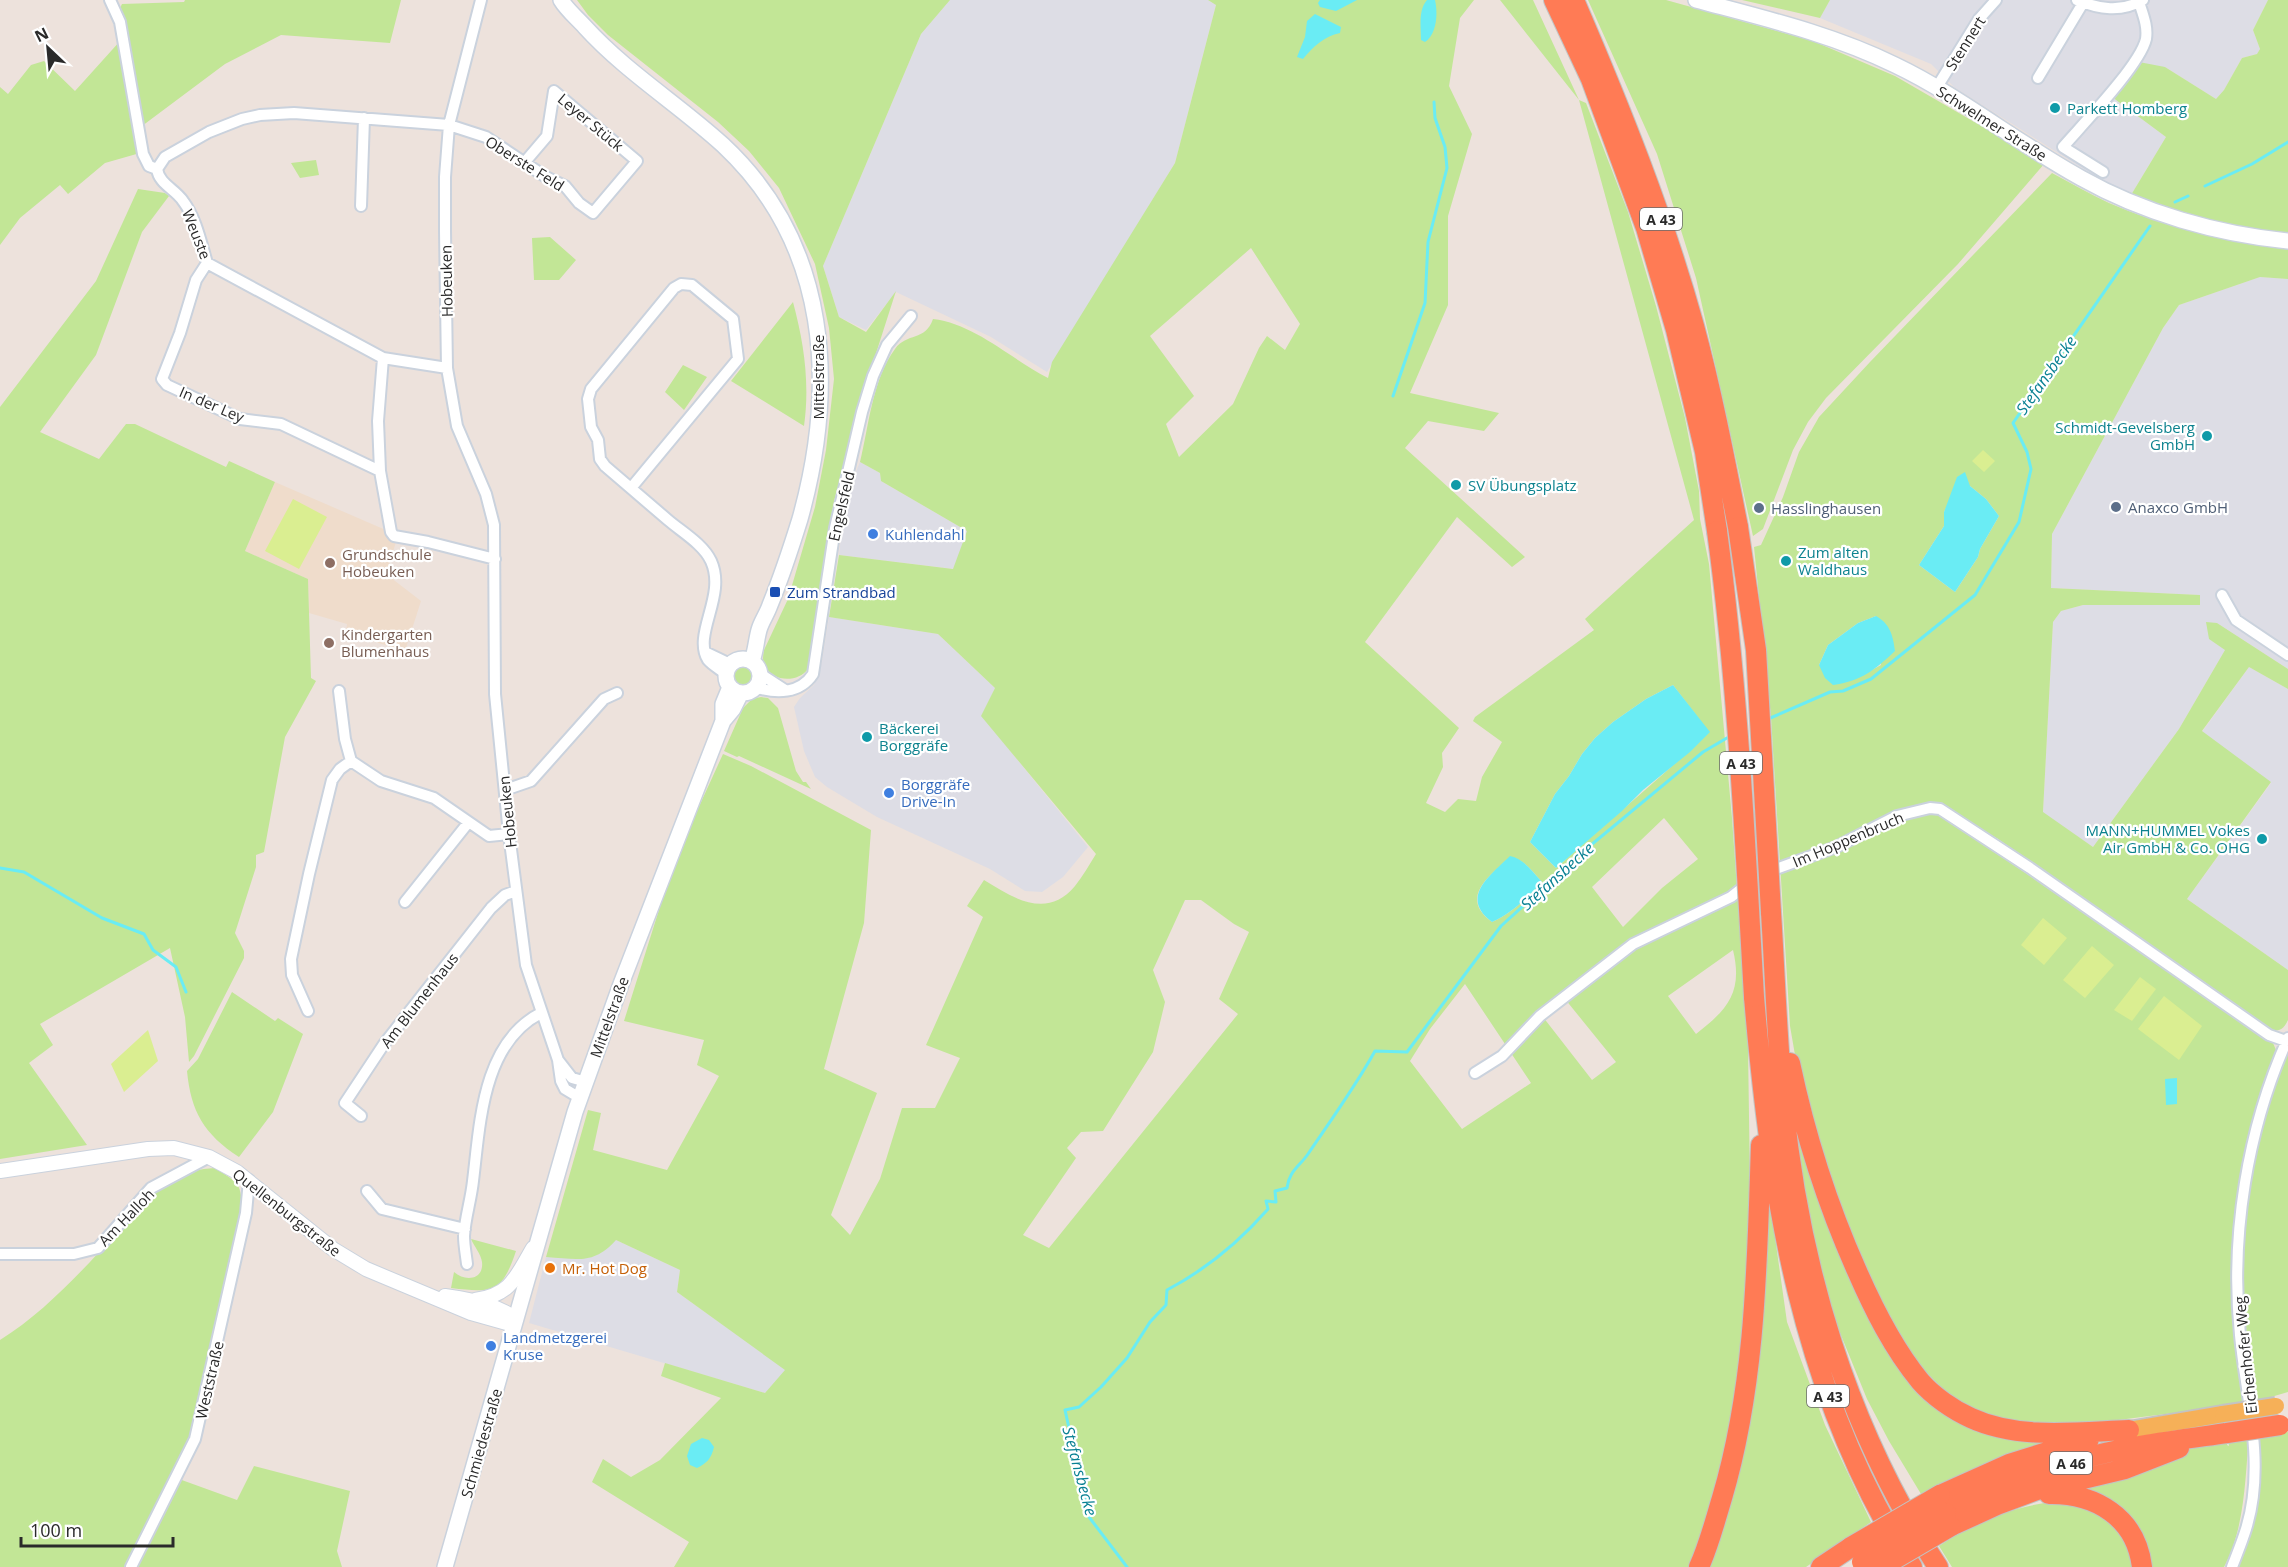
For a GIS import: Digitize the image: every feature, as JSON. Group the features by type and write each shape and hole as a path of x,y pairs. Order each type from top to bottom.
{"highway":[{"name":"A 43","path":"1554,0 1591,79 1646,228 1682,352 1705,452 1717,531 1740,740 1754,997 1762,1095 1770,1155 1794,1284 1803,1320 1835,1418 1878,1507 1912,1567"},
{"name":"A 43","path":"1575,0 1632,138 1665,233 1694,327 1738,527 1749,588 1756,650 1784,1102 1794,1180 1810,1263 1842,1376 1868,1438 1893,1492 1938,1567"},
{"path":"1776,995 1790,1066 1817,1166 1838,1228 1872,1306 1899,1353 1921,1383 1956,1410 1973,1419 2000,1427 2042,1433 2129,1430"},
{"path":"1699,1567 1731,1468 1746,1383 1755,1298 1762,1095"},
{"name":"A 46","path":"1821,1567 1862,1561 1946,1512 2033,1476 2080,1460 2203,1436 2225,1423 2283,1411"},
{"name":"A 46","path":"1946,1512 1986,1474 2041,1453 2129,1430"},
{"path":"1862,1561 1946,1512 2013,1498 2144,1463 2203,1436"},
{"path":"2013,1498 2058,1494 2084,1497 2095,1501 2108,1509 2126,1526 2138,1550 2142,1567"},
{"path":"1878,1507 1902,1567"}],"main road":[{"name":"Mittelstraße","path":"515,1322 580,1098 654,896 723,721 733,710 741,675 757,646 759,629 770,605 799,520 818,434 821,393 820,348 816,314 808,280 784,222 765,193 742,165 692,118 605,49 561,0"},
{"name":"Schwelmer Straße","path":"1696,0 1824,36 1894,64 1937,87 2080,178 2127,201 2192,222 2233,232 2288,240"},
{"name":"Schmiedestraße","path":"446,1567 515,1322"},
{"name":"A 46","path":"2129,1430 2225,1423"}],"street":[{"name":"Weuste","path":"110,0 120,22 143,154 149,166 157,169 158,177 184,201 207,263 382,358 447,368"},
{"name":"Hobeuken","path":"481,0 449,125 445,220 447,368 458,426 491,508 494,525 495,694 509,834 526,965 558,1060 561,1082 565,1089 580,1098"},
{"name":"Stennert","path":"1937,87 1979,19 1996,0"},
{"path":"2038,78 2080,1 2094,6 2122,8 2141,1"},
{"name":"Schwelmer Straße","path":"2103,172 2063,147 2111,92 2140,54 2147,26 2141,1"},
{"name":"Leyer Stück","path":"524,163 546,136 554,91 637,161 593,213"},
{"name":"Oberste Feld","path":"157,169 165,157 209,132 242,119 260,115 294,112 449,125 486,137 546,177 565,186 579,203 593,213"},
{"path":"362,206 364,118"},
{"name":"In der Ley","path":"207,263 196,280 180,333 162,379 167,385 240,419 281,424 380,471"},
{"path":"681,284 692,285 734,319 738,359 631,488 602,463 598,440 591,427 589,395 674,288 681,284"},
{"name":"Engelsfeld","path":"631,488 700,546 710,558 717,587 704,637 706,653 767,691 779,692 802,687 813,674 816,663 835,528 862,412 873,376 887,345 911,316"},
{"path":"382,358 378,422 380,471 391,532 394,536 495,559"},
{"path":"2222,595 2236,620 2288,655"},
{"path":"339,691 345,739 351,761 381,781 434,798 489,836 509,834"},
{"path":"505,790 531,781 604,699 617,693"},
{"path":"308,1011 292,975 291,959 332,780 340,769 351,761"},
{"name":"Im Hoppenbruch","path":"1475,1073 1502,1056 1540,1016 1633,944 1731,897 1750,882 1776,869 1836,847 1897,816 1930,808 1940,809 1990,842 2269,1035 2287,1040"},
{"path":"405,902 468,823"},
{"name":"Am Blumenhaus","path":"361,1116 345,1103 384,1044 491,908 505,895 516,891"},
{"path":"467,1264 464,1238 480,1116 486,1090 498,1061 514,1034 528,1020 542,1013"},
{"name":"Eichenhofer Weg","path":"2232,1567 2247,1527 2254,1486 2254,1441 2240,1334 2238,1287 2238,1252 2245,1184 2258,1124 2287,1040"},
{"name":"Hobeuken","path":"558,1060 572,1078 586,1082"},
{"name":"Quellenburgstraße","path":"0,1171 148,1149 174,1149 209,1157 249,1180 333,1249 350,1259 395,1283 471,1313 515,1322"},
{"name":"Am Halloh","path":"0,1254 74,1254 98,1248 151,1188 209,1157"},
{"name":"Weststraße","path":"131,1567 195,1439 246,1213 249,1180"},
{"path":"367,1191 382,1209 465,1229"},
{"name":"Quellenburgstraße","path":"474,1300 486,1298 508,1288 536,1244"},
{"name":"Quellenburgstraße","path":"427,1294 474,1300 499,1308 515,1322"}],"shaded area":[{"path":"950,0 1208,0 1216,5 1175,163 1047,372 991,337 896,292 866,330 839,317 823,266 921,34"},
{"path":"1830,0 2268,0 2253,30 2260,49 2257,54 2242,58 2224,90 2216,99 2165,67 2112,97 2166,137 2131,195 2094,176 1954,87 1931,64 1820,18"},
{"path":"2260,277 2288,279 2288,669 2217,623 2225,650 2179,729 2093,847 2043,813 2053,622 2061,611 2083,605 2200,605 2200,595 2051,588 2052,534 2163,328 2179,305"},
{"path":"860,462 880,473 881,481 967,531 954,569 839,555 844,507"},
{"name":"Grundschule Hobeuken","path":"275,482 388,531 396,542 386,574 421,601 405,651 346,633 347,624 309,613 308,579 245,551"},
{"path":"829,617 938,634 995,688 982,716 1088,847 1063,877 1042,892 1025,891 990,869 877,817 827,787 815,777 804,751 794,707 814,685 822,662"},
{"name":"MANN+HUMMEL Vokes Air GmbH & Co. OHG","path":"2249,667 2288,689 2288,970 2187,899 2271,783 2202,732"},
{"path":"616,1240 680,1270 677,1292 786,1370 765,1393 529,1323 546,1257 562,1258"}],"green space":[{"path":"185,0 401,0 390,43 281,35 225,64 142,126 119,10 122,4 184,2"},
{"path":"577,0 950,0 921,34 823,266 839,317 866,332 896,291 870,372 834,501 808,669 798,677 785,679 773,675 765,666 763,658 764,650 788,599 815,507 826,450 834,379 829,328 815,264 779,188 749,151 718,122 608,35"},
{"path":"1208,0 1474,0 1460,18 1449,86 1472,134 1448,216 1448,305 1410,393 1499,413 1484,431 1428,421 1405,448 1525,557 1512,567 1457,517 1365,642 1459,728 1442,753 1443,767 1426,803 1445,812 1458,799 1476,801 1482,777 1502,742 1473,721 1475,717 1594,630 1585,619 1694,520 1579,100 1586,103 1628,212 1656,306 1685,418 1699,491 1700,519 1709,564 1732,818 1748,1047 1751,1255 1737,1420 1693,1567 674,1567 689,1542 592,1482 603,1459 631,1477 660,1460 721,1398 661,1376 665,1363 765,1393 785,1370 677,1292 680,1270 616,1240 600,1253 584,1259 546,1257 588,1110 601,1113 593,1150 667,1170 719,1076 697,1065 704,1040 624,1021 675,859 723,754 751,766 871,830 864,923 824,1069 877,1093 831,1215 850,1235 880,1179 902,1108 935,1108 960,1058 926,1045 983,917 967,906 984,880 1018,899 1042,904 1053,902 1075,886 1096,854 981,716 995,688 938,634 829,617 839,555 953,569 967,531 881,481 880,473 860,462 876,389 887,361 895,349 905,340 925,331 933,319 948,322 978,335 1048,378 1052,362 1175,163 1216,5","holes":["1251,248 1300,324 1285,350 1267,336 1233,404 1179,457 1166,424 1194,396 1150,336","1673,685 1709,732 1556,868 1530,842 1555,794 1582,754 1613,722 1646,699","1664,818 1698,859 1662,888 1623,927 1592,887","1510,857 1515,858 1524,863 1542,882 1513,910 1492,922 1482,913 1477,896 1480,888","1185,900 1201,900 1249,932 1219,999 1238,1014 1049,1248 1023,1235 1076,1158 1067,1148 1081,1132 1103,1131 1153,1052 1165,1002 1153,970","1733,950 1736,977 1730,998 1717,1016 1696,1034 1668,996","1465,984 1531,1083 1462,1129 1410,1061 1430,1029","1565,999 1616,1062 1592,1080 1543,1017"]},
{"path":"1500,0 1533,0 1579,100"},
{"path":"1588,0 1666,0 1813,41 1895,76 2045,163 1958,264 1826,398 1808,422 1793,450 1763,529 1753,536 1696,278 1657,154"},
{"path":"1742,0 1830,0 1820,18"},
{"path":"2268,0 2288,0 2288,233 2229,225 2131,195 2166,137 2112,97 2139,62 2165,67 2216,99 2224,90 2242,58 2257,54 2260,49 2253,30"},
{"path":"121,40 140,153 105,163 68,194 60,185 20,218 0,245 0,87 8,94 31,65 44,61 75,91"},
{"path":"316,160 319,175 300,178 291,163"},
{"path":"2052,173 2131,212 2220,237 2288,249 2288,279 2260,277 2179,305 2163,328 2052,534 2051,588 2200,595 2200,605 2083,605 2061,611 2053,622 2043,812 2093,847 2179,729 2225,650 2209,639 2206,622 2217,623 2288,669 2288,689 2249,667 2202,731 2271,782 2187,899 2288,970 2288,1020 2281,1029 2270,1031 1998,839 1943,806 1941,815 2273,1043 2276,1050 2241,1183 2244,1404 2087,1424 2062,1425 2020,1422 1986,1414 1955,1401 1906,1352 1877,1299 1819,1154 1800,1084 1790,1026 1771,717 1754,547 1761,545 1783,497 1799,452 1819,417","holes":["1970,486 1986,499 1999,516 1980,549 1978,557 1955,592 1919,565 1944,526 1944,512 1950,500","1876,616 1881,665 1868,672 1819,665 1828,645 1858,623"]},
{"path":"138,189 165,193 169,196 142,232 96,355 40,432 99,459 126,424 135,424 226,467 229,461 275,482 245,551 308,579 311,678 316,681 285,737 264,852 256,855 256,867 235,933 244,951 244,958 194,1056 189,1062 185,1017 170,948 40,1024 53,1045 29,1063 87,1145 0,1159 0,407 96,281"},
{"path":"550,237 576,260 559,280 534,280 532,238"},
{"path":"793,302 805,364 804,426 731,381"},
{"path":"683,365 707,377 684,410 665,392"},
{"path":"1983,450 1995,461 1984,472 1972,461"},
{"path":"293,499 327,517 299,569 265,551"},
{"path":"742,665 750,668 753,676 750,684 742,687 734,684 731,676 734,668"},
{"path":"768,698 778,708 796,771 811,789 724,751 743,708 752,699"},
{"path":"2043,918 2067,938 2044,965 2021,945"},
{"path":"2092,946 2114,965 2085,998 2063,980"},
{"path":"2140,977 2156,989 2132,1021 2114,1010"},
{"path":"232,992 275,1021 278,1018 303,1034 273,1112 239,1157 217,1140 201,1121 192,1098 187,1071 198,1059"},
{"path":"2164,996 2202,1026 2179,1060 2138,1029"},
{"path":"148,1030 158,1061 124,1092 111,1064"},
{"path":"2288,1049 2288,1392 2254,1402 2242,1298 2245,1223 2261,1135"},
{"path":"1789,1081 1886,1349 1969,1420 2070,1436 1983,1467 1921,1494 1867,1399 1834,1318 1798,1173"},
{"path":"215,1168 238,1185 243,1213 192,1439 129,1567 0,1567 0,1340 36,1314 58,1294 104,1247 130,1215 158,1189 175,1178 193,1171"},
{"path":"1770,1202 1787,1322 1825,1425 1871,1522 1806,1567 1706,1567 1717,1537 1763,1206"},
{"path":"471,1239 516,1251 506,1275 494,1287 486,1290 451,1288 454,1272 468,1278 473,1278 480,1273 482,1262"},
{"path":"2288,1432 2288,1567 2236,1567 2258,1435"},
{"path":"2249,1436 2240,1520 2224,1567 2146,1567 2144,1554 2074,1486 2195,1446 2227,1438 2229,1446 2228,1440"},
{"path":"254,1466 350,1491 337,1551 342,1567 134,1567 179,1479 237,1500"},
{"path":"2054,1502 2092,1508 2124,1536 2133,1567 1952,1567 1939,1546 1965,1530 1994,1517 2023,1507"}],"water":[{"path":"1320,0 1357,0 1336,11 1320,7 1318,3"},
{"path":"1427,0 1435,0 1436,17 1432,34 1425,42 1421,40 1421,19 1422,9"},
{"path":"1315,14 1341,27 1340,33 1319,43 1303,59 1297,57 1305,37 1307,21"},
{"path":"1965,472 1970,486 1986,499 1999,516 1980,549 1978,557 1955,592 1919,565 1944,526 1944,512 1957,477"},
{"path":"1876,616 1890,630 1895,651 1867,674 1852,681 1833,685 1825,678 1819,665 1828,645 1858,623"},
{"path":"1673,685 1710,732 1556,868 1530,842 1555,794 1595,738 1646,699"},
{"path":"1510,856 1524,863 1542,882 1513,910 1492,922 1478,905 1478,896 1486,880"},
{"path":"2177,1078 2177,1104 2166,1105 2165,1079"},
{"path":"702,1438 709,1440 714,1447 708,1460 697,1468 690,1465 687,1456 691,1444"}],"waterway":[{"path":"1393,396 1425,303 1428,242 1447,168 1445,147 1435,118 1434,102"},
{"path":"2205,186 2252,164 2288,142"},
{"path":"2175,202 2188,196"},
{"name":"Stefansbecke","path":"1768,719 1830,692 1843,691 1871,679 1975,595 2019,522 2031,469 2027,452 2013,423 2150,226"},
{"name":"Stefansbecke","path":"1127,1567 1089,1517 1065,1410 1079,1407 1127,1358 1150,1322 1166,1305 1167,1290 1208,1264 1234,1243 1268,1209 1266,1201 1276,1202 1275,1191 1287,1188 1292,1173 1334,1116 1375,1051 1407,1052 1501,926 1585,850 1703,752 1732,735"},
{"path":"0,868 24,872 102,918 144,934 153,950 176,967 186,992"}],"place":[{"name":"Parkett Homberg","path":"2055,108"},
{"name":"Schmidt-Gevelsberg GmbH","path":"2207,436"},
{"name":"SV Übungsplatz","path":"1456,485"},
{"name":"Anaxco GmbH","path":"2116,507"},
{"name":"Hasslinghausen","path":"1759,508"},
{"name":"Kuhlendahl","path":"873,534"},
{"name":"Zum alten Waldhaus","path":"1786,561"},
{"name":"Grundschule Hobeuken","path":"330,563"},
{"name":"Zum Strandbad","path":"775,592"},
{"name":"Kindergarten Blumenhaus","path":"329,643"},
{"name":"Bäckerei Borggräfe","path":"867,737"},
{"name":"Borggräfe Drive-In","path":"889,793"},
{"name":"MANN+HUMMEL Vokes Air GmbH & Co. OHG","path":"2262,839"},
{"name":"Mr. Hot Dog","path":"550,1268"},
{"name":"Landmetzgerei Kruse","path":"491,1346"}]}
